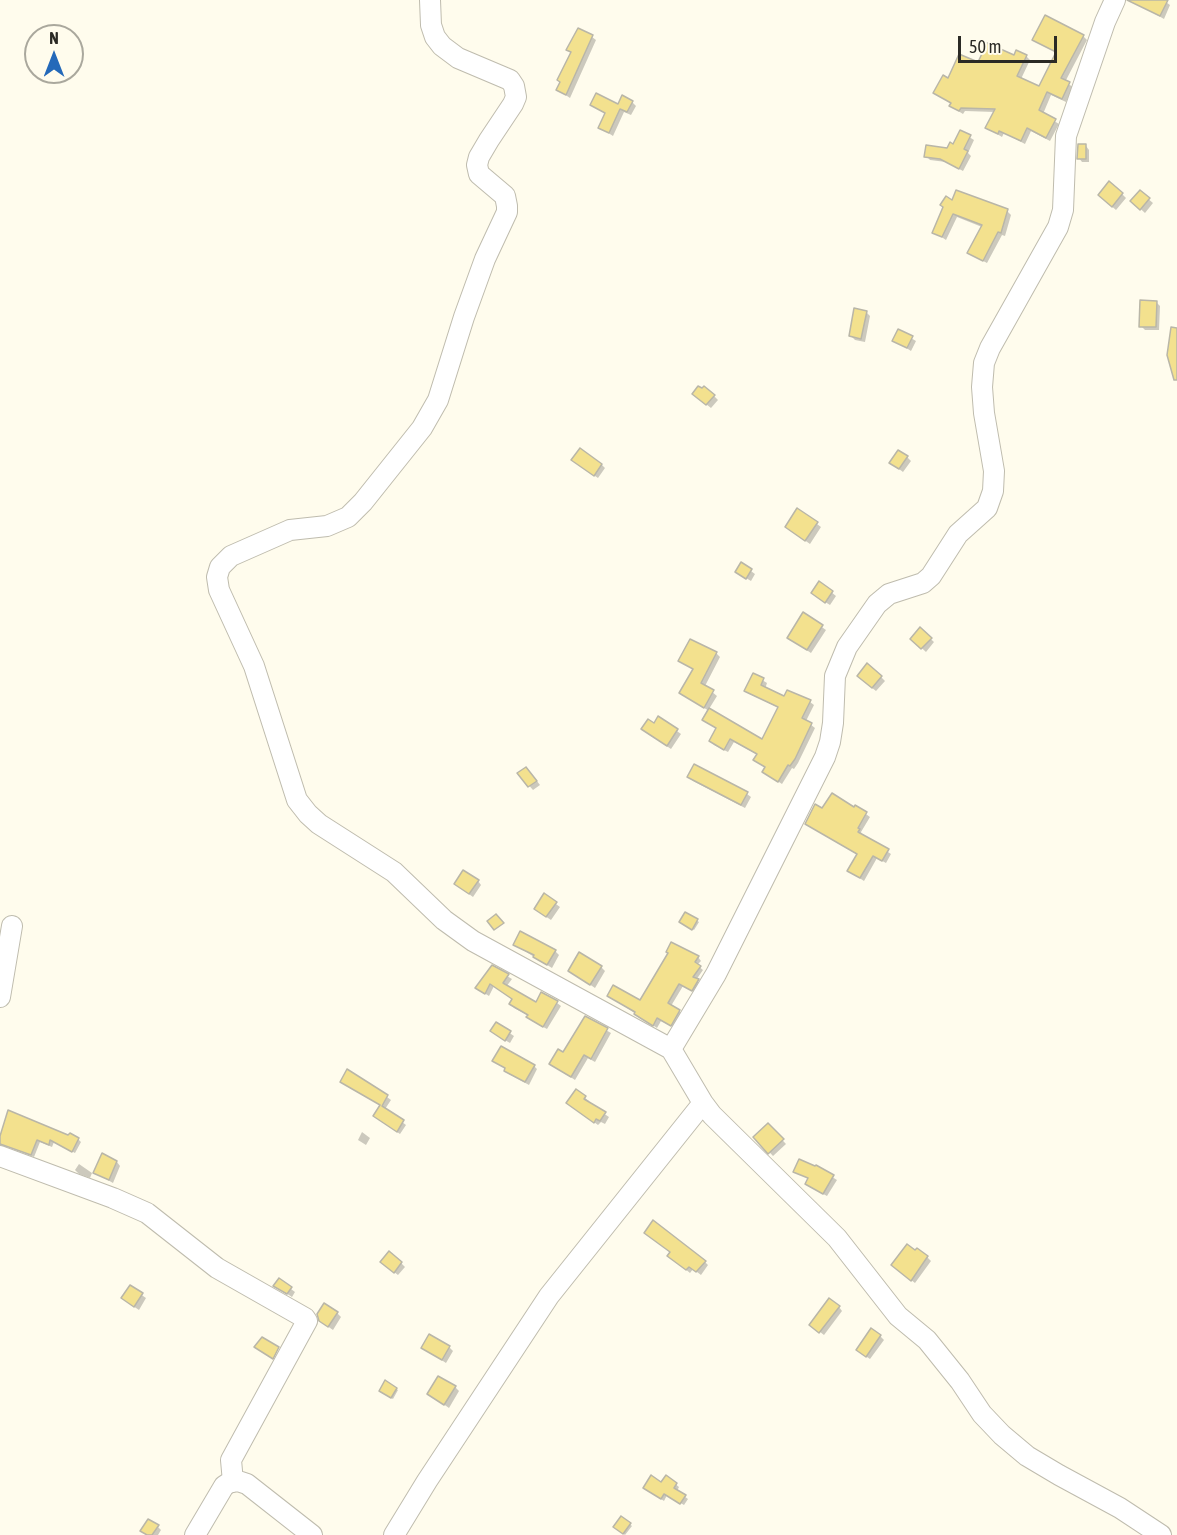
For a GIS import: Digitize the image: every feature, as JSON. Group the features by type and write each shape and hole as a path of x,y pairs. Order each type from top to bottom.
{"street":[{"path":"430,0 431,25 435,37 442,46 458,58 510,80 516,97 489,140 477,165 480,174 505,196 507,212 485,259 438,400 422,428 348,518 327,526 290,530 231,556 220,567 217,577 219,590 254,666 297,800 319,824 394,872 444,920 473,941 671,1049 712,1115 837,1238 898,1316 927,1340 982,1414 1002,1435 1027,1455 1120,1508 1161,1535"},
{"path":"671,1049 716,974 825,757 833,723 835,676 847,647 877,604 889,594 923,583 931,576 958,534 987,508 993,491 994,471 984,413 982,387 984,363 990,348 1058,227 1063,210 1066,136 1105,22 1115,0"},
{"path":"0,998 12,926"},
{"path":"394,1535 549,1296 703,1103"},
{"path":"0,1156 147,1213 217,1268 305,1318 307,1321 231,1460 233,1482"},
{"path":"195,1535 224,1486 233,1482 247,1484 312,1535"}],"building":[{"path":"1127,0 1168,0 1160,16"},
{"path":"1045,15 1084,35 1061,78 1070,82 1062,99 1047,92 1039,110 1056,119 1046,138 1027,128 1021,141 999,131 998,134 985,128 995,109 961,108 959,111 949,106 951,103 933,93 943,75 948,78 959,54 978,62 987,43 1014,55 1016,50 1027,55 1017,76 1039,86 1056,52 1032,40"},
{"path":"578,28 593,35 566,95 556,90 560,82 557,80 571,52 566,50"},
{"path":"596,93 618,104 622,95 633,101 627,112 620,109 609,133 598,128 605,113 590,105"},
{"path":"960,130 971,135 964,149 968,151 959,169 940,159 924,157 926,145 947,148 950,142 953,144"},
{"path":"1078,144 1086,144 1086,159 1077,159"},
{"path":"1109,181 1123,193 1112,207 1098,195"},
{"path":"956,190 1008,209 1001,233 998,232 983,261 967,253 982,225 953,214 942,237 932,233 943,207 940,205 946,196 952,200"},
{"path":"1140,190 1150,198 1140,210 1130,201"},
{"path":"1140,300 1157,301 1156,327 1139,327"},
{"path":"854,308 867,311 861,339 849,336"},
{"path":"1171,327 1177,328 1177,380 1174,380 1167,355"},
{"path":"898,329 913,336 907,348 892,341"},
{"path":"698,386 702,388 704,386 715,395 706,405 692,394"},
{"path":"580,448 602,464 594,476 571,460"},
{"path":"898,450 908,456 899,469 889,463"},
{"path":"797,508 818,522 805,541 785,527"},
{"path":"741,562 752,569 746,579 735,572"},
{"path":"819,581 833,591 825,603 811,593"},
{"path":"803,612 823,625 807,650 787,638"},
{"path":"920,627 932,638 921,649 910,639"},
{"path":"690,639 717,652 701,683 714,690 704,708 679,693 693,669 678,661"},
{"path":"867,663 882,676 872,688 857,676"},
{"path":"753,673 764,678 761,685 784,696 787,690 811,700 802,718 812,723 795,759 790,766 788,765 778,782 762,772 765,767 753,760 757,754 730,739 724,750 709,741 716,728 702,720 709,708 762,739 778,707 744,691"},
{"path":"658,716 678,729 667,746 641,729 648,719 654,723"},
{"path":"694,764 748,792 741,805 687,777"},
{"path":"526,767 537,781 528,787 517,773"},
{"path":"832,793 854,807 855,805 867,812 858,832 889,849 882,861 873,856 860,878 847,871 857,854 805,824 815,804 822,808"},
{"path":"463,870 479,880 469,894 454,884"},
{"path":"544,893 557,902 546,917 534,909"},
{"path":"685,912 698,919 692,930 679,922"},
{"path":"496,914 504,923 494,930 487,921"},
{"path":"520,931 556,950 547,965 533,957 534,955 513,945"},
{"path":"671,942 699,956 695,962 701,966 693,977 699,979 692,991 679,984 668,1003 680,1010 671,1026 657,1018 653,1026 634,1014 635,1012 607,996 613,985 640,1000 668,953 666,952"},
{"path":"579,952 602,966 590,985 568,971"},
{"path":"492,965 509,974 503,983 536,1002 541,992 558,1001 543,1027 509,1004 512,999 490,984 485,994 475,988"},
{"path":"585,1016 608,1028 591,1059 584,1055 571,1077 549,1064 558,1049 563,1052"},
{"path":"496,1022 511,1031 505,1041 490,1031"},
{"path":"501,1046 535,1065 525,1082 504,1071 505,1068 492,1061"},
{"path":"347,1069 388,1095 382,1106 404,1120 397,1132 373,1116 380,1105 340,1082"},
{"path":"576,1089 586,1096 584,1099 606,1112 600,1121 596,1119 594,1123 566,1103"},
{"path":"8,1110 79,1138 72,1152 50,1140 49,1145 37,1140 31,1155 0,1144 0,1136"},
{"path":"768,1123 784,1139 768,1154 753,1137"},
{"path":"102,1153 117,1161 109,1180 93,1173"},
{"path":"799,1159 834,1175 823,1194 805,1184 808,1178 793,1172"},
{"path":"653,1220 706,1261 696,1272 689,1267 686,1270 667,1256 670,1252 644,1233"},
{"path":"907,1244 928,1256 911,1281 891,1265"},
{"path":"389,1251 402,1262 394,1273 380,1262"},
{"path":"279,1278 292,1287 287,1294 273,1286"},
{"path":"130,1285 143,1293 134,1307 121,1298"},
{"path":"829,1298 840,1306 819,1333 809,1325"},
{"path":"324,1303 338,1312 328,1327 319,1321 317,1314"},
{"path":"871,1328 881,1335 866,1357 856,1350"},
{"path":"429,1334 450,1346 442,1360 421,1348"},
{"path":"262,1337 279,1347 273,1359 254,1347"},
{"path":"438,1376 456,1386 444,1405 427,1394"},
{"path":"385,1380 397,1388 391,1398 379,1391"},
{"path":"651,1475 661,1482 666,1475 677,1483 674,1488 686,1495 680,1504 664,1494 661,1499 643,1488"},
{"path":"621,1516 631,1523 623,1534 613,1527"},
{"path":"148,1519 159,1525 152,1535 140,1531"}]}
